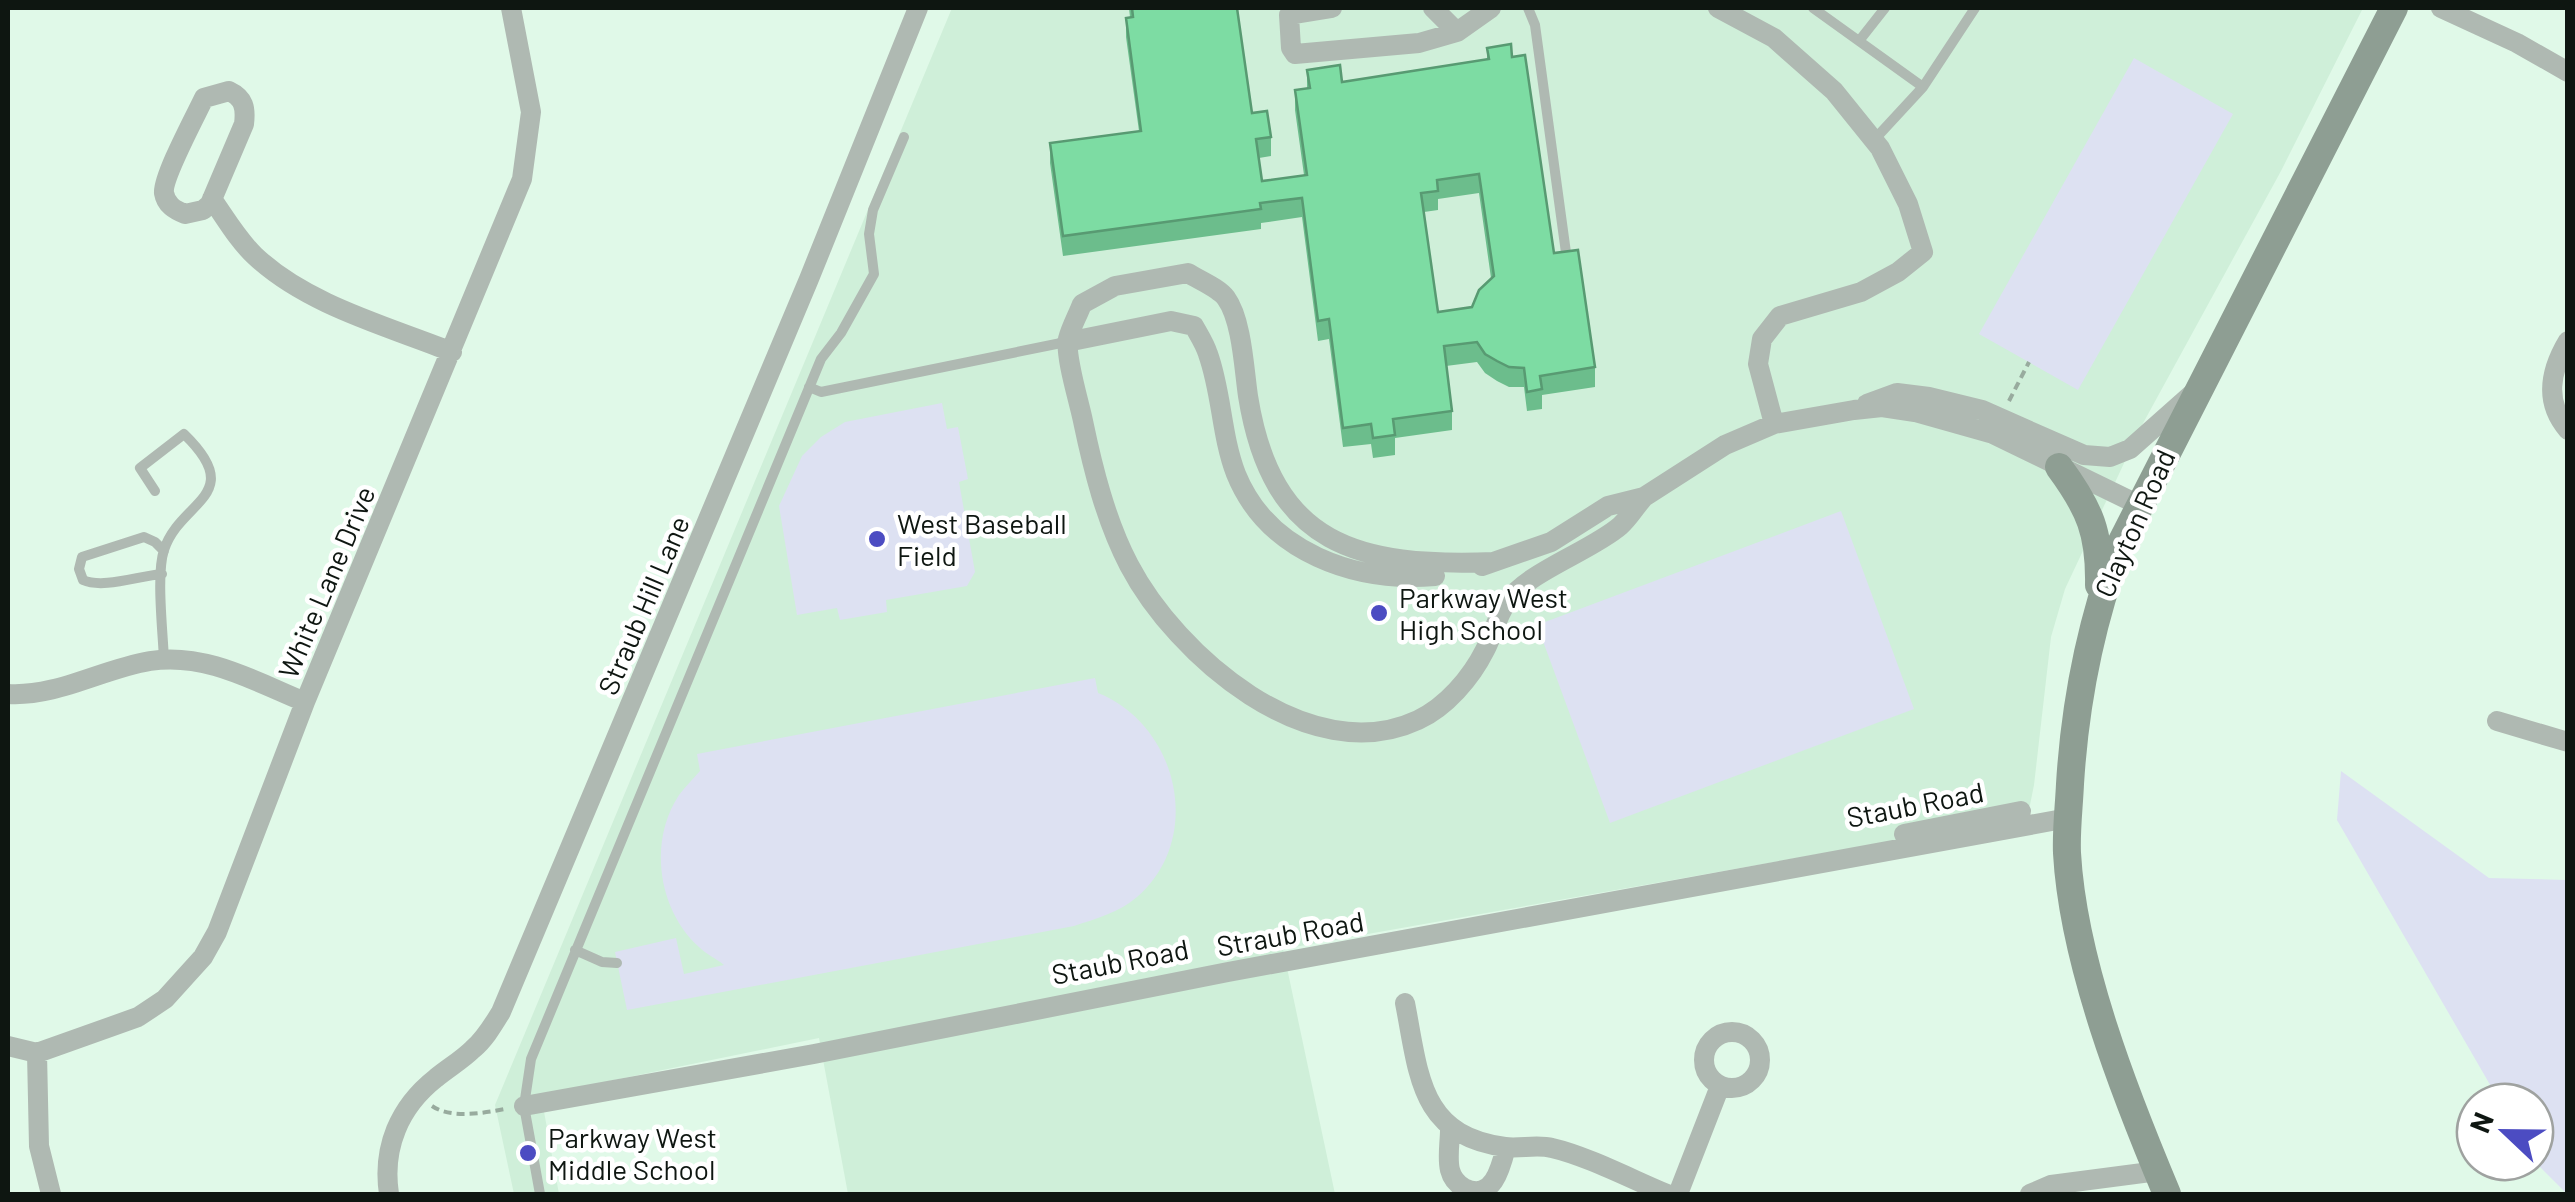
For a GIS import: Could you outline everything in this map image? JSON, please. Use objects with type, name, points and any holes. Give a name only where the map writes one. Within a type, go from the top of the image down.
[{"type":"main road","name":"Clayton Road","points":[[2162,1183],[2110,1046],[2082,948],[2067,854],[2082,672],[2099,602],[2118,547],[2394,8]]},
{"type":"main road","points":[[2060,468],[2093,519],[2100,558],[2099,602]]},
{"type":"street","name":"White Lane Drive","points":[[38,1054],[138,1017],[164,998],[203,957],[217,932],[305,702],[522,179],[531,112],[512,8]]},
{"type":"street","name":"Straub Hill Lane","points":[[389,1194],[386,1160],[391,1139],[416,1097],[472,1051],[501,1012],[810,280],[918,8]]},
{"type":"street","points":[[1332,8],[1290,15],[1291,48],[1296,54],[1418,43],[1458,32],[1491,8]]},
{"type":"street","points":[[1432,8],[1458,32]]},
{"type":"street","points":[[1718,8],[1774,38],[1834,91],[1874,140],[1908,204],[1923,252],[1898,272],[1861,292],[1780,316],[1762,339],[1758,364],[1774,424]]},
{"type":"street","points":[[2441,8],[2517,42],[2568,72]]},
{"type":"street","points":[[229,91],[242,100],[246,113],[212,200],[203,210],[186,214],[170,205],[163,188],[204,98],[229,91]]},
{"type":"street","points":[[212,200],[254,254],[279,276],[312,295],[452,352]]},
{"type":"street","points":[[1494,562],[1422,564],[1376,557],[1348,547],[1294,508],[1273,480],[1258,450],[1237,327],[1226,297],[1188,272],[1116,286],[1082,304],[1067,342],[1093,468],[1128,564],[1154,604],[1208,664],[1242,690],[1295,720],[1325,729],[1371,732],[1418,720],[1458,691],[1484,653],[1507,600],[1544,572],[1621,526],[1644,497]]},
{"type":"street","points":[[1067,342],[1171,320],[1194,326],[1208,354],[1223,431],[1237,476],[1263,517],[1282,535],[1319,559],[1349,571],[1421,577],[1458,574],[1552,542],[1608,506],[1644,497],[1725,445],[1774,424],[1882,407],[1977,429],[2139,504]]},
{"type":"street","points":[[2568,341],[2554,368],[2551,387],[2554,408],[2568,430]]},
{"type":"street","points":[[1854,410],[1897,393],[1929,397],[1982,410],[2084,455],[2110,457],[2130,450],[2198,389]]},
{"type":"street","points":[[8,694],[38,693],[150,661],[192,660],[214,664],[305,702]]},
{"type":"street","points":[[2498,721],[2568,742]]},
{"type":"street","name":"Staub Road","points":[[524,1106],[2022,811]]},
{"type":"street","name":"Straub Road","points":[[524,1106],[2068,818]]},
{"type":"street","points":[[1405,1003],[1420,1078],[1450,1130],[1450,1172],[1455,1182],[1482,1193],[1492,1186],[1506,1147]]},
{"type":"street","points":[[8,1046],[38,1054],[39,1146],[51,1194]]},
{"type":"street","points":[[1678,1194],[1720,1086]]},
{"type":"street","points":[[1450,1130],[1506,1147],[1550,1147],[1668,1194]]},
{"type":"street","points":[[2030,1194],[2051,1185],[2162,1183]]},
{"type":"lane","points":[[1528,8],[1534,25],[1567,260]]},
{"type":"lane","points":[[1813,8],[1924,86]]},
{"type":"lane","points":[[1859,41],[1885,8]]},
{"type":"lane","points":[[1874,140],[1924,86],[1976,8]]},
{"type":"lane","points":[[540,1194],[524,1106],[531,1059],[821,359],[842,333],[874,274],[869,234],[873,210],[904,136]]},
{"type":"lane","points":[[809,387],[821,392],[1067,342]]},
{"type":"lane","points":[[155,491],[140,468],[184,434],[201,450],[210,469],[210,487],[164,551],[164,660]]},
{"type":"lane","points":[[162,574],[96,586],[82,580],[79,569],[82,556],[144,537],[164,551]]},
{"type":"lane","points":[[575,950],[602,962],[617,962]]},
{"type":"path","points":[[2005,410],[2029,362]]},
{"type":"path","points":[[431,1082],[432,1108],[442,1112],[474,1114],[524,1106]]},
{"type":"shaded area","name":"Parkway West High School","points":[[952,8],[2363,8],[2281,171],[2141,427],[2065,589],[2051,637],[2034,785],[2030,805],[2022,818],[1283,949],[1335,1194],[848,1194],[819,1038],[541,1095],[559,1194],[514,1194],[495,1105]]},
{"type":"shaded area","points":[[2134,58],[2233,114],[2078,390],[1979,334]]},
{"type":"shaded area","name":"West Baseball Field","points":[[942,403],[947,429],[958,427],[968,479],[959,482],[975,572],[967,586],[886,600],[887,612],[840,620],[837,608],[797,615],[779,506],[802,456],[821,437],[845,422]]},
{"type":"shaded area","points":[[1841,511],[1914,709],[1610,823],[1537,625]]},
{"type":"shaded area","points":[[1095,678],[1098,693],[1125,709],[1147,730],[1163,756],[1173,785],[1176,815],[1171,845],[1158,873],[1130,902],[1074,926],[627,1010],[615,952],[676,938],[684,974],[724,965],[685,932],[666,895],[662,875],[663,833],[679,795],[700,771],[697,754]]},
{"type":"shaded area","points":[[2341,771],[2489,878],[2567,880],[2567,1194],[2555,1182],[2555,1082],[2488,1082],[2337,820]]},
{"type":"building","points":[[1132,8],[1237,8],[1252,113],[1267,111],[1271,137],[1256,139],[1262,181],[1307,175],[1295,90],[1310,88],[1307,70],[1340,65],[1342,82],[1489,59],[1487,48],[1511,44],[1512,57],[1525,55],[1554,253],[1578,250],[1595,367],[1540,376],[1542,389],[1527,392],[1524,368],[1497,361],[1485,354],[1477,342],[1444,346],[1452,411],[1393,419],[1395,435],[1373,438],[1371,424],[1343,428],[1329,319],[1318,321],[1302,198],[1260,203],[1261,209],[1063,236],[1050,143],[1141,131],[1126,18],[1133,17]],"holes":[[[1479,174],[1494,276],[1479,290],[1472,307],[1438,312],[1421,193],[1438,191],[1437,180]]]},
{"type":"place","name":"West Baseball Field","points":[[877,539]]},
{"type":"place","name":"Parkway West High School","points":[[1379,613]]},
{"type":"place","name":"Parkway West Middle School","points":[[528,1153]]}]
